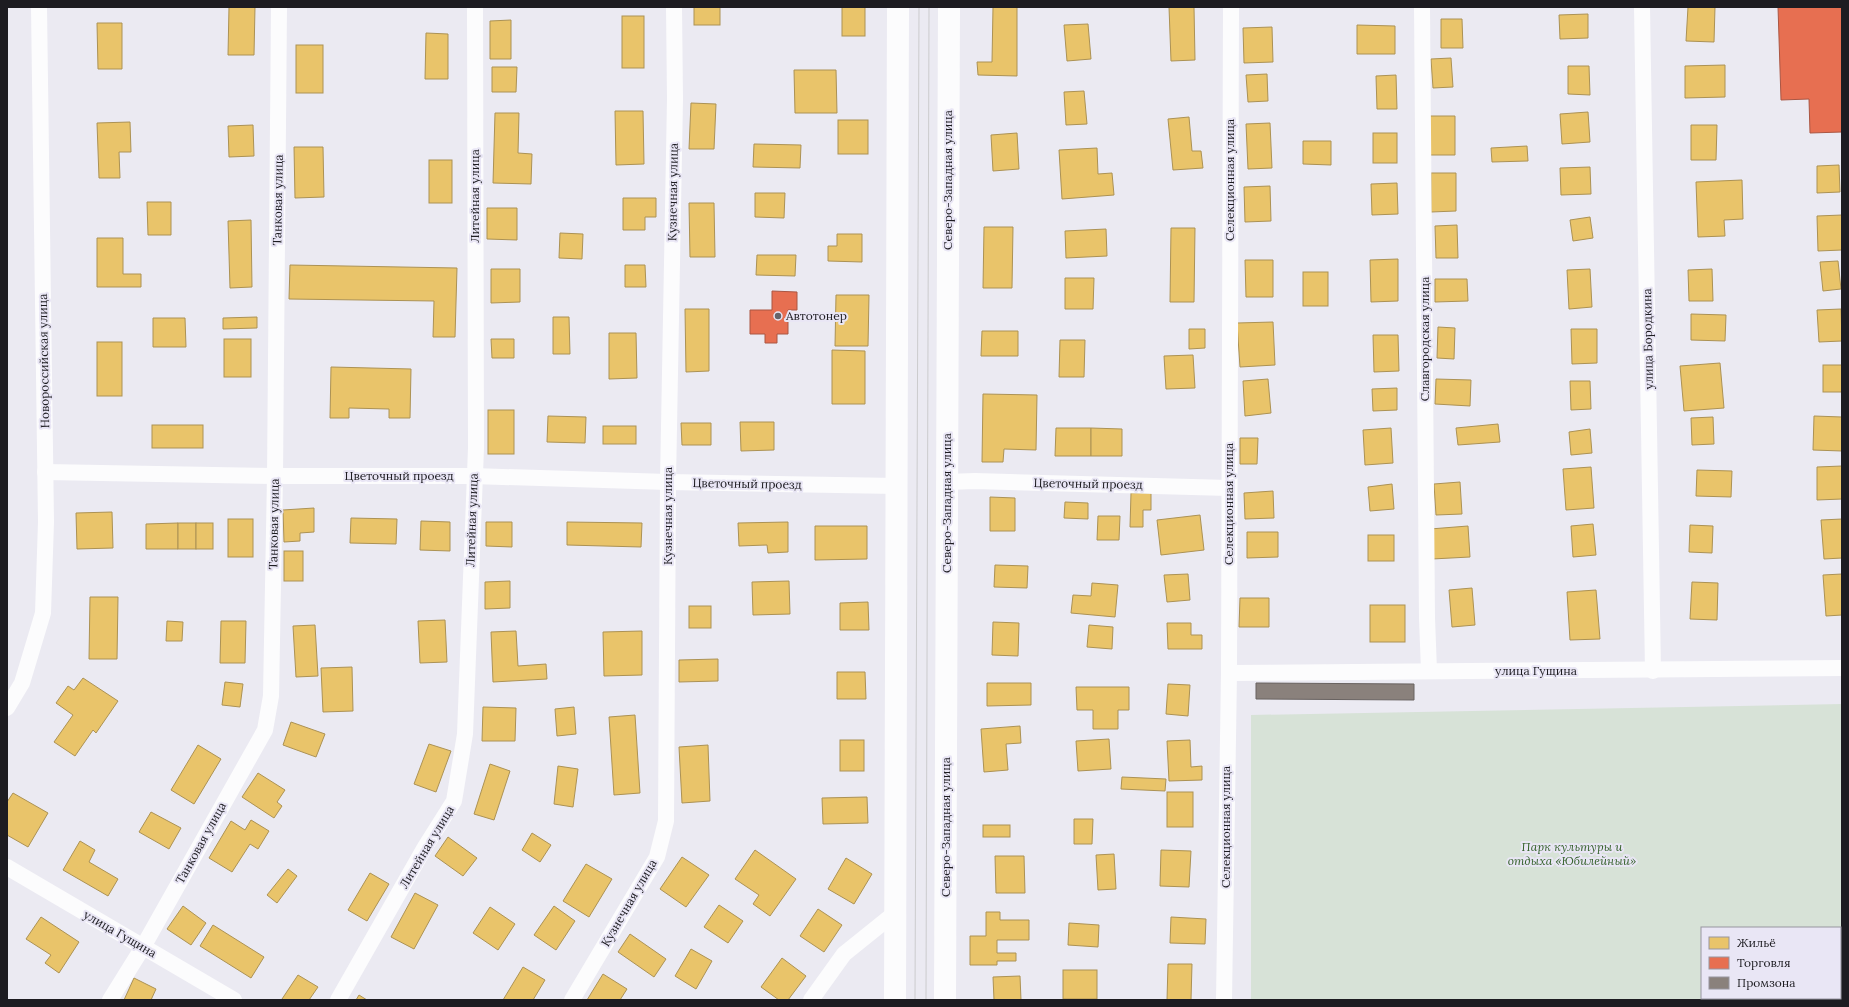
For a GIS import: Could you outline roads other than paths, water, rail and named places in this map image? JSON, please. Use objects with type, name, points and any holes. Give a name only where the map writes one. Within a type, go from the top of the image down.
[{"type":"main road","points":[[895,1000],[898,7]]},
{"type":"main road","name":"Северо-Западная улица","points":[[946,1000],[949,7]]},
{"type":"street","name":"Новороссийская улица","points":[[7,708],[22,683],[43,612],[46,472],[39,7]]},
{"type":"street","name":"Танковая улица","points":[[110,1000],[142,947],[265,730],[271,696],[275,476],[279,7]]},
{"type":"street","name":"Литейная улица","points":[[338,1000],[425,847],[454,801],[465,734],[476,448],[475,7]]},
{"type":"street","name":"Кузнечная улица","points":[[572,1000],[656,858],[666,821],[668,482],[675,99],[674,7]]},
{"type":"street","name":"Селекционная улица","points":[[1224,1000],[1229,673],[1231,7]]},
{"type":"street","name":"Славгородская улица","points":[[1422,7],[1427,618],[1429,671]]},
{"type":"street","name":"улица Бородкина","points":[[1642,7],[1653,670]]},
{"type":"street","name":"Цветочный проезд","points":[[46,472],[275,476],[474,476],[668,482],[897,486]]},
{"type":"street","name":"Цветочный проезд","points":[[947,482],[975,481],[1229,488]]},
{"type":"street","name":"улица Гущина","points":[[1229,673],[1842,668]]},
{"type":"street","name":"улица Гущина","points":[[7,867],[234,1000]]},
{"type":"street","points":[[811,1000],[844,954],[895,913]]},
{"type":"tram line","points":[[915,1000],[919,7]]},
{"type":"tram line","points":[[926,1000],[929,7]]},
{"type":"place","name":"Автотонер","points":[[778,316]]},
{"type":"park label","name":"Парк культуры и отдыха «Юбилейный»","points":[[1572,854]]}]
